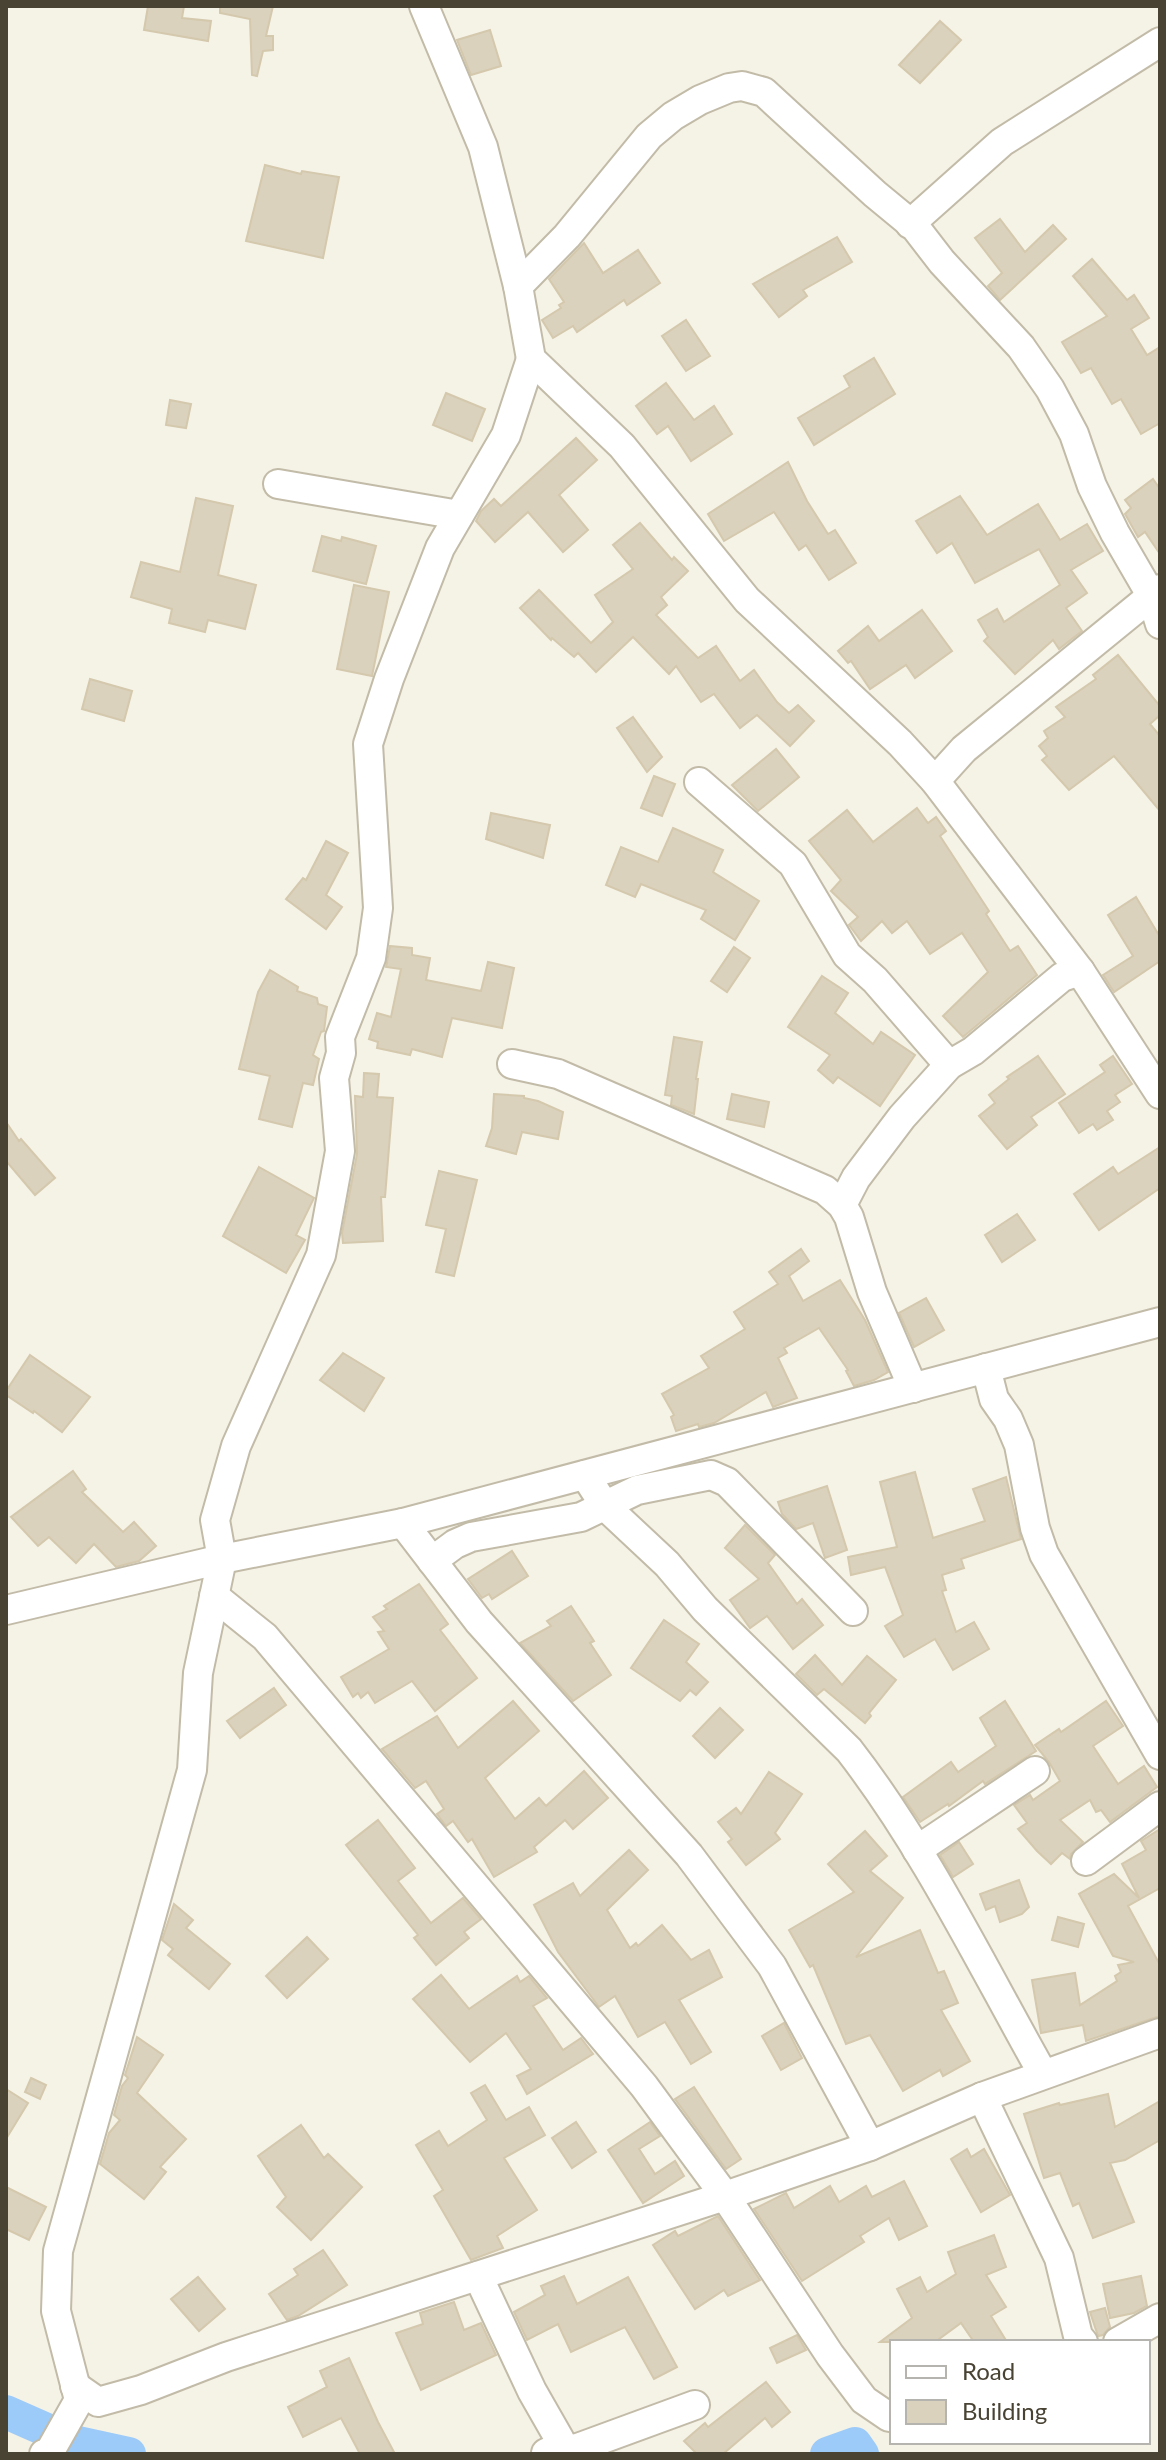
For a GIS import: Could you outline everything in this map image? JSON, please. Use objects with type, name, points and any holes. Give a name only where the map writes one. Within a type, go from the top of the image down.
[{"type":"street","points":[[46,2454],[77,2393],[56,2311],[58,2251],[192,1770],[198,1673],[222,1559],[215,1520],[236,1446],[321,1255],[340,1151],[334,1078],[341,1053],[340,1037],[371,958],[378,908],[368,744],[389,679],[440,548],[506,435],[531,359],[518,286],[483,147],[424,6]]},
{"type":"street","points":[[910,224],[1002,142],[1160,42]]},
{"type":"street","points":[[518,286],[576,226],[649,136],[700,100],[729,88],[742,86],[764,92],[910,224],[1014,338],[1050,389],[1074,434],[1092,486],[1115,533],[1156,592],[1160,624]]},
{"type":"street","points":[[531,359],[622,446],[747,600],[900,743],[935,781],[1080,971],[1160,1094]]},
{"type":"street","points":[[278,484],[459,515]]},
{"type":"street","points":[[935,781],[964,749],[1156,592]]},
{"type":"street","points":[[699,782],[793,864],[847,955],[875,980],[949,1065]]},
{"type":"street","points":[[842,1205],[856,1178],[902,1117],[949,1065],[973,1051],[1062,977],[1080,971]]},
{"type":"street","points":[[512,1064],[558,1074],[825,1190],[842,1205],[849,1217],[872,1292],[913,1388]]},
{"type":"street","points":[[6,1610],[222,1559],[403,1523],[1160,1322]]},
{"type":"street","points":[[986,1368],[994,1399],[1008,1419],[1019,1445],[1035,1528],[1044,1554],[1160,1755]]},
{"type":"street","points":[[585,1475],[605,1506],[667,1564],[705,1609],[849,1750],[917,1850],[1043,2074]]},
{"type":"street","points":[[432,1561],[455,1544],[471,1537],[581,1517],[637,1490],[711,1475],[727,1482],[853,1611]]},
{"type":"street","points":[[403,1523],[479,1622],[689,1855],[772,1966],[870,2146]]},
{"type":"street","points":[[214,1596],[276,1649],[644,2086],[725,2196],[830,2355],[864,2400],[889,2417]]},
{"type":"street","points":[[917,1850],[1035,1771]]},
{"type":"street","points":[[1086,1861],[1160,1806]]},
{"type":"street","points":[[77,2393],[98,2402],[126,2394],[226,2357],[725,2196],[870,2146],[982,2097],[1160,2033]]},
{"type":"street","points":[[982,2097],[1059,2258],[1081,2340]]},
{"type":"street","points":[[478,2276],[532,2391],[560,2440],[552,2451]]},
{"type":"street","points":[[1122,2340],[1160,2318]]},
{"type":"street","points":[[552,2451],[575,2449],[695,2405]]},
{"type":"building","points":[[148,6],[184,6],[182,18],[211,21],[208,41],[144,30]]},
{"type":"building","points":[[220,6],[273,6],[266,36],[273,36],[273,50],[263,51],[257,76],[252,75],[250,19],[220,13]]},
{"type":"building","points":[[940,21],[961,40],[920,83],[899,65]]},
{"type":"building","points":[[490,30],[501,66],[471,75],[457,40]]},
{"type":"building","points":[[265,165],[301,174],[302,171],[339,177],[323,258],[246,241]]},
{"type":"building","points":[[1000,219],[1025,252],[1053,225],[1066,239],[1000,300],[988,286],[1002,273],[975,238]]},
{"type":"building","points":[[837,237],[852,262],[803,290],[807,296],[779,317],[753,284]]},
{"type":"building","points":[[584,243],[603,273],[638,250],[660,283],[627,305],[624,300],[577,332],[573,326],[553,338],[542,320],[561,308],[559,305],[564,302],[549,279]]},
{"type":"building","points":[[1092,259],[1127,300],[1134,295],[1149,318],[1131,329],[1147,355],[1160,347],[1160,423],[1141,434],[1121,399],[1112,404],[1091,368],[1081,373],[1062,342],[1107,316],[1073,276]]},
{"type":"building","points":[[686,320],[710,356],[686,371],[662,336]]},
{"type":"building","points":[[874,358],[895,394],[814,445],[798,418],[850,387],[844,376]]},
{"type":"building","points":[[666,383],[694,420],[714,406],[732,434],[691,461],[668,426],[657,434],[636,406]]},
{"type":"building","points":[[446,393],[485,409],[472,441],[433,425]]},
{"type":"building","points":[[170,400],[191,404],[186,428],[166,425]]},
{"type":"building","points":[[576,438],[597,460],[559,495],[588,530],[563,552],[528,512],[495,542],[476,521],[481,511],[494,499],[501,506]]},
{"type":"building","points":[[788,462],[828,534],[835,530],[856,563],[829,580],[806,545],[799,550],[774,512],[724,541],[708,514]]},
{"type":"building","points":[[1153,479],[1160,489],[1160,554],[1145,532],[1138,537],[1125,514],[1131,508],[1125,500]]},
{"type":"building","points":[[960,496],[987,535],[1038,504],[1060,540],[1087,524],[1103,551],[1071,570],[1087,593],[1066,608],[1082,631],[1059,649],[1053,640],[1015,674],[984,641],[988,637],[978,620],[997,609],[1004,622],[1060,585],[1039,549],[975,583],[952,543],[937,553],[916,521]]},
{"type":"building","points":[[196,498],[233,506],[218,575],[256,585],[245,629],[208,620],[205,632],[169,623],[172,609],[131,597],[141,562],[180,572]]},
{"type":"building","points":[[640,523],[672,560],[674,557],[688,571],[661,597],[667,605],[656,615],[698,658],[716,646],[740,681],[754,670],[789,713],[798,705],[814,721],[790,746],[757,715],[740,728],[714,694],[701,702],[676,666],[669,674],[633,637],[596,672],[578,653],[574,657],[551,640],[520,608],[539,590],[591,643],[613,622],[595,595],[633,569],[613,545]]},
{"type":"building","points":[[322,536],[341,541],[342,537],[376,546],[366,584],[313,571]]},
{"type":"building","points":[[354,585],[389,592],[372,676],[337,669]]},
{"type":"building","points":[[922,610],[952,651],[915,678],[906,665],[870,689],[851,661],[848,663],[838,651],[868,626],[879,641]]},
{"type":"building","points":[[1118,655],[1160,706],[1160,715],[1150,724],[1160,736],[1160,811],[1114,756],[1069,790],[1042,760],[1047,756],[1039,746],[1048,738],[1044,731],[1065,717],[1056,707],[1096,679],[1093,675]]},
{"type":"building","points":[[90,679],[132,691],[124,721],[82,709]]},
{"type":"building","points":[[633,717],[662,757],[647,772],[617,728]]},
{"type":"building","points":[[776,749],[799,777],[758,811],[732,785]]},
{"type":"building","points":[[654,776],[675,784],[662,816],[641,808]]},
{"type":"building","points":[[917,808],[928,823],[936,817],[946,831],[940,836],[989,911],[986,914],[1010,951],[1018,946],[1037,975],[963,1037],[943,1016],[988,972],[962,933],[930,954],[907,921],[892,933],[882,921],[861,941],[849,925],[858,917],[831,891],[841,880],[809,841],[847,810],[873,842]]},
{"type":"building","points":[[491,813],[550,825],[543,858],[486,839]]},
{"type":"building","points":[[673,828],[723,850],[713,872],[759,901],[735,940],[701,919],[706,910],[641,884],[635,897],[606,885],[621,847],[658,862]]},
{"type":"building","points":[[326,841],[348,853],[326,895],[342,907],[326,929],[286,899],[303,878],[306,880]]},
{"type":"building","points":[[1136,897],[1160,937],[1160,961],[1114,992],[1103,975],[1133,956],[1108,915]]},
{"type":"building","points":[[390,946],[412,948],[412,955],[430,958],[426,980],[481,991],[488,962],[514,968],[502,1028],[452,1018],[442,1057],[412,1049],[410,1055],[377,1048],[378,1042],[369,1039],[377,1013],[391,1017],[401,969],[386,967]]},
{"type":"building","points":[[734,947],[750,958],[727,992],[711,981]]},
{"type":"building","points":[[270,970],[298,987],[297,991],[317,998],[318,1004],[327,1007],[324,1031],[313,1055],[319,1059],[313,1085],[303,1083],[292,1127],[259,1119],[270,1076],[239,1069],[258,992]]},
{"type":"building","points":[[822,976],[848,993],[835,1013],[873,1044],[881,1032],[915,1055],[880,1106],[838,1077],[833,1083],[818,1070],[830,1055],[788,1027]]},
{"type":"building","points":[[674,1037],[702,1042],[694,1114],[671,1105],[672,1096],[665,1095]]},
{"type":"building","points":[[1038,1056],[1065,1094],[1031,1117],[1037,1125],[1007,1149],[979,1116],[995,1103],[989,1095],[1009,1079],[1007,1077]]},
{"type":"building","points":[[1113,1056],[1132,1084],[1115,1095],[1120,1102],[1107,1111],[1113,1120],[1097,1130],[1093,1124],[1079,1133],[1059,1103],[1105,1072],[1100,1065]]},
{"type":"building","points":[[364,1073],[379,1074],[377,1097],[393,1098],[385,1197],[381,1197],[383,1241],[343,1243],[342,1233],[357,1154],[355,1096],[363,1097]]},
{"type":"building","points":[[494,1094],[524,1096],[563,1112],[558,1139],[522,1132],[516,1154],[486,1146],[492,1128]]},
{"type":"building","points":[[732,1094],[769,1102],[764,1127],[727,1119]]},
{"type":"building","points":[[6,1122],[19,1141],[21,1139],[55,1178],[35,1195],[6,1161]]},
{"type":"building","points":[[1160,1147],[1160,1188],[1099,1230],[1074,1194],[1113,1167],[1118,1174]]},
{"type":"building","points":[[259,1167],[314,1198],[296,1235],[305,1240],[286,1273],[223,1236]]},
{"type":"building","points":[[439,1171],[477,1180],[454,1276],[436,1272],[446,1229],[426,1225]]},
{"type":"building","points":[[1017,1214],[1035,1240],[1002,1262],[985,1235]]},
{"type":"building","points":[[801,1249],[809,1261],[789,1276],[803,1301],[840,1280],[865,1320],[888,1372],[854,1386],[848,1370],[819,1328],[784,1348],[787,1353],[778,1358],[797,1398],[773,1407],[766,1392],[714,1423],[676,1431],[671,1417],[674,1415],[662,1394],[709,1368],[701,1356],[745,1329],[734,1312],[778,1284],[769,1272]]},
{"type":"building","points":[[926,1298],[944,1330],[914,1347],[899,1313]]},
{"type":"building","points":[[343,1353],[384,1378],[364,1411],[320,1380]]},
{"type":"building","points":[[30,1355],[90,1397],[62,1432],[6,1395]]},
{"type":"building","points":[[73,1471],[86,1489],[82,1492],[123,1532],[134,1522],[156,1546],[139,1561],[116,1567],[94,1544],[76,1563],[49,1537],[38,1546],[11,1517]]},
{"type":"building","points":[[915,1472],[933,1538],[985,1521],[973,1489],[1006,1477],[1021,1539],[961,1559],[964,1568],[942,1575],[946,1590],[942,1591],[956,1632],[974,1622],[989,1649],[953,1670],[935,1639],[904,1657],[885,1626],[903,1615],[885,1567],[851,1575],[848,1557],[897,1547],[880,1482]]},
{"type":"building","points":[[827,1486],[847,1550],[825,1558],[813,1523],[796,1529],[782,1514],[778,1502]]},
{"type":"building","points":[[745,1525],[775,1555],[768,1563],[797,1604],[802,1599],[823,1625],[793,1649],[767,1616],[750,1628],[730,1600],[759,1579],[725,1548]]},
{"type":"building","points":[[512,1551],[528,1576],[492,1599],[489,1594],[482,1598],[468,1579]]},
{"type":"building","points":[[419,1584],[448,1624],[440,1630],[477,1678],[435,1711],[412,1681],[375,1703],[368,1692],[361,1698],[358,1693],[353,1697],[341,1677],[389,1649],[378,1632],[384,1631],[373,1617],[387,1609],[384,1606]]},
{"type":"building","points":[[571,1606],[611,1675],[573,1701],[520,1643],[551,1626],[547,1621]]},
{"type":"building","points":[[664,1620],[699,1644],[686,1662],[708,1682],[696,1695],[690,1690],[680,1701],[631,1668]]},
{"type":"building","points":[[815,1655],[842,1685],[867,1656],[896,1680],[869,1713],[871,1716],[865,1723],[824,1689],[817,1695],[796,1674]]},
{"type":"building","points":[[274,1688],[286,1705],[240,1738],[227,1721]]},
{"type":"building","points":[[513,1701],[539,1731],[485,1778],[515,1819],[539,1798],[546,1806],[584,1771],[608,1798],[573,1829],[565,1820],[534,1847],[537,1852],[494,1877],[472,1839],[468,1842],[453,1821],[446,1826],[437,1814],[444,1809],[426,1781],[415,1788],[382,1749],[437,1716],[458,1748]]},
{"type":"building","points":[[1005,1701],[1036,1751],[920,1822],[903,1797],[951,1762],[958,1772],[996,1746],[980,1718]]},
{"type":"building","points":[[1106,1701],[1123,1726],[1093,1746],[1118,1784],[1144,1766],[1157,1787],[1110,1822],[1101,1810],[1096,1812],[1090,1800],[1060,1820],[1083,1842],[1070,1859],[1062,1853],[1051,1864],[1018,1829],[1027,1823],[1014,1805],[1030,1795],[1033,1800],[1060,1781],[1035,1745],[1059,1729],[1061,1732]]},
{"type":"building","points":[[720,1708],[743,1730],[715,1758],[693,1736]]},
{"type":"building","points":[[769,1772],[802,1794],[775,1833],[780,1839],[746,1865],[728,1842],[732,1839],[718,1822],[736,1808],[741,1814]]},
{"type":"building","points":[[378,1820],[415,1868],[398,1881],[431,1923],[463,1898],[481,1919],[464,1932],[469,1938],[436,1965],[414,1938],[418,1935],[346,1845]]},
{"type":"building","points":[[1160,1829],[1160,1888],[1128,1906],[1160,1965],[1160,2016],[1086,2041],[1083,2025],[1041,2033],[1032,1980],[1075,1973],[1080,2005],[1117,1981],[1115,1976],[1121,1972],[1118,1965],[1134,1962],[1113,1956],[1079,1894],[1114,1874],[1139,1898],[1122,1864],[1146,1850],[1141,1841]]},
{"type":"building","points":[[865,1831],[887,1856],[870,1871],[903,1898],[856,1957],[920,1930],[938,1973],[944,1971],[958,2003],[941,2010],[970,2061],[943,2076],[940,2070],[903,2091],[870,2035],[846,2044],[813,1965],[810,1967],[789,1930],[854,1892],[828,1864]]},
{"type":"building","points":[[959,1842],[973,1864],[953,1877],[940,1855]]},
{"type":"building","points":[[629,1850],[648,1870],[607,1910],[630,1948],[636,1943],[638,1946],[662,1925],[691,1960],[709,1950],[722,1977],[679,2000],[711,2052],[691,2064],[665,2022],[638,2037],[615,1996],[599,2007],[558,1952],[534,1905],[573,1883],[580,1896]]},
{"type":"building","points":[[1019,1880],[1029,1907],[1022,1914],[1000,1922],[995,1906],[986,1910],[980,1894]]},
{"type":"building","points":[[174,1904],[193,1920],[186,1928],[230,1964],[209,1989],[168,1955],[173,1949],[162,1940]]},
{"type":"building","points":[[1058,1917],[1084,1924],[1078,1947],[1052,1940]]},
{"type":"building","points":[[307,1937],[328,1959],[287,1998],[266,1976]]},
{"type":"building","points":[[441,1975],[469,2009],[517,1976],[520,1982],[529,1976],[547,1998],[533,2006],[563,2050],[581,2038],[593,2054],[527,2094],[517,2076],[531,2069],[506,2033],[470,2062],[413,1999]]},
{"type":"building","points":[[784,2023],[802,2058],[781,2070],[762,2036]]},
{"type":"building","points":[[137,2037],[163,2055],[137,2093],[186,2139],[160,2167],[166,2172],[144,2199],[100,2164],[109,2133],[120,2120],[114,2115],[122,2086],[128,2078],[125,2075]]},
{"type":"building","points":[[31,2078],[46,2085],[40,2099],[25,2092]]},
{"type":"building","points":[[485,2085],[506,2120],[529,2107],[545,2135],[504,2158],[537,2210],[497,2236],[503,2248],[471,2260],[434,2196],[443,2190],[416,2145],[439,2131],[448,2146],[487,2120],[471,2093]]},
{"type":"building","points":[[694,2087],[741,2159],[726,2169],[675,2099]]},
{"type":"building","points":[[6,2089],[28,2103],[6,2139]]},
{"type":"building","points":[[1108,2094],[1115,2127],[1160,2101],[1160,2140],[1125,2160],[1110,2163],[1134,2222],[1093,2238],[1079,2203],[1073,2206],[1060,2173],[1044,2178],[1024,2114],[1059,2103]]},
{"type":"building","points":[[576,2122],[596,2152],[572,2168],[552,2138]]},
{"type":"building","points":[[650,2122],[660,2136],[639,2149],[655,2174],[675,2161],[684,2176],[643,2203],[608,2150]]},
{"type":"building","points":[[301,2125],[324,2158],[328,2154],[362,2187],[311,2240],[277,2207],[286,2197],[258,2156]]},
{"type":"building","points":[[967,2149],[971,2157],[984,2149],[1010,2195],[981,2212],[951,2159]]},
{"type":"building","points":[[904,2181],[927,2226],[899,2240],[889,2218],[860,2236],[864,2242],[802,2281],[754,2209],[786,2193],[794,2208],[830,2186],[839,2202],[866,2186],[872,2197]]},
{"type":"building","points":[[6,2187],[46,2207],[29,2240],[6,2229]]},
{"type":"building","points":[[718,2216],[760,2280],[728,2296],[724,2290],[695,2309],[653,2245],[675,2231],[678,2236]]},
{"type":"building","points":[[994,2235],[1006,2267],[986,2275],[1006,2307],[991,2316],[1006,2340],[973,2340],[961,2323],[938,2340],[880,2342],[912,2318],[897,2289],[920,2277],[927,2292],[956,2274],[948,2252]]},
{"type":"building","points":[[323,2250],[347,2285],[287,2320],[269,2294],[298,2275],[294,2269]]},
{"type":"building","points":[[564,2276],[577,2304],[628,2277],[677,2367],[654,2379],[625,2327],[571,2352],[558,2324],[527,2340],[514,2312],[545,2295],[541,2286]]},
{"type":"building","points":[[1141,2276],[1147,2306],[1134,2313],[1110,2318],[1103,2284]]},
{"type":"building","points":[[198,2277],[225,2309],[199,2331],[171,2299]]},
{"type":"building","points":[[454,2302],[464,2330],[481,2323],[496,2355],[421,2390],[396,2333],[423,2324],[420,2313]]},
{"type":"building","points":[[1105,2308],[1110,2327],[1098,2336],[1090,2312]]},
{"type":"building","points":[[797,2335],[806,2350],[777,2363],[770,2348]]},
{"type":"building","points":[[349,2358],[395,2454],[360,2454],[341,2418],[303,2437],[288,2407],[327,2387],[320,2371]]},
{"type":"building","points":[[766,2382],[790,2412],[772,2427],[765,2418],[723,2454],[697,2454],[684,2441],[705,2423],[708,2427]]},
{"type":"waterway","points":[[6,2412],[74,2442],[129,2454]]},
{"type":"waterway","points":[[827,2454],[855,2444],[862,2454]]}]
